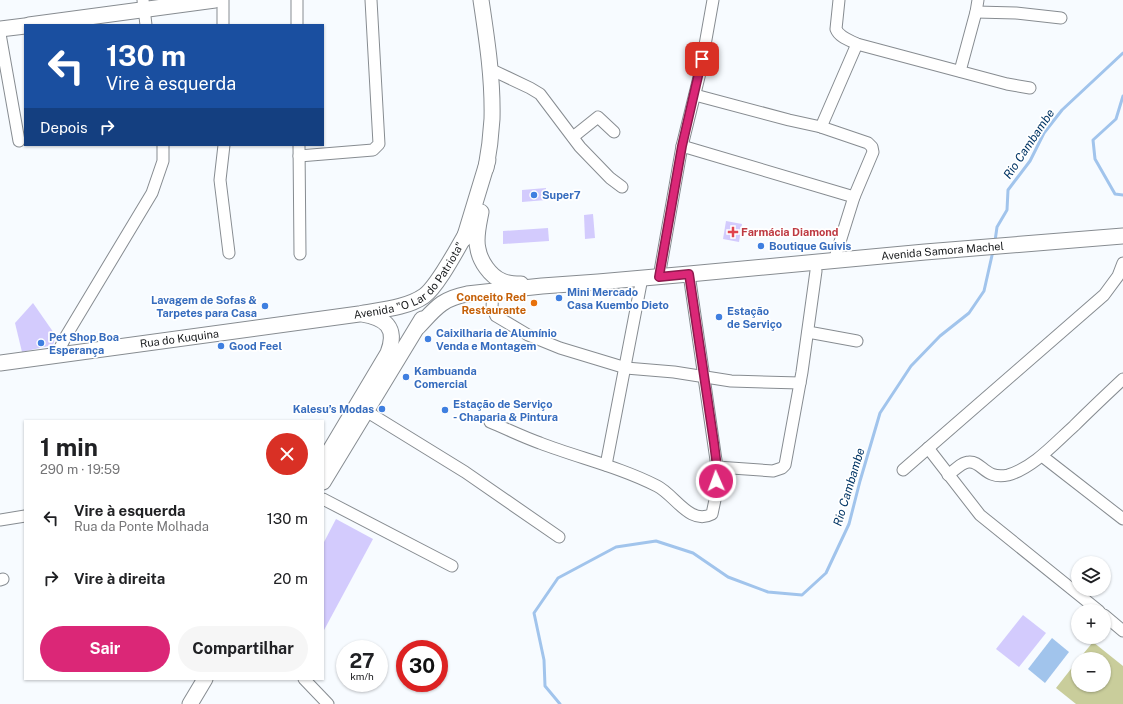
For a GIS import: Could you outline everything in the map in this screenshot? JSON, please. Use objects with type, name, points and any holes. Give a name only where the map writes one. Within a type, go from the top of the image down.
[{"type":"main road","points":[[35,24],[144,5],[215,0]]},
{"type":"main road","name":"Avenida \"O Lar do Patriota\"","points":[[481,0],[490,70],[492,118],[491,139],[477,239],[478,249],[480,256],[488,270],[502,281],[511,284],[542,286]]},
{"type":"main road","points":[[0,29],[24,26]]},
{"type":"main road","name":"Avenida \"O Lar do Patriota\"","points":[[324,480],[418,327],[457,257],[467,232],[488,160]]},
{"type":"main road","name":"Avenida \"O Lar do Patriota\"","points":[[359,314],[407,304],[425,296],[432,290],[467,232]]},
{"type":"main road","name":"Avenida Samora Machel","points":[[542,286],[1123,236]]},
{"type":"main road","points":[[418,327],[443,302],[457,296],[542,286]]},
{"type":"main road","name":"Avenida \"O Lar do Patriota\"","points":[[324,460],[390,347],[392,334],[387,324],[378,318],[359,314]]},
{"type":"main road","name":"Rua do Kuquina","points":[[0,363],[359,314]]},
{"type":"main road","points":[[180,704],[194,680]]},
{"type":"main road","points":[[190,704],[204,680]]},
{"type":"street","points":[[223,0],[223,24]]},
{"type":"street","points":[[297,0],[297,24]]},
{"type":"street","points":[[299,156],[373,150],[379,144],[370,0]]},
{"type":"street","points":[[659,277],[682,146],[695,95],[713,0]]},
{"type":"street","points":[[838,0],[837,32],[857,44],[1007,84],[1030,88]]},
{"type":"street","points":[[960,71],[978,0]]},
{"type":"street","points":[[144,5],[146,24]]},
{"type":"street","points":[[976,12],[1016,13],[1061,18]]},
{"type":"street","points":[[0,34],[19,141]]},
{"type":"street","points":[[822,127],[857,44]]},
{"type":"street","points":[[490,70],[540,94],[597,165],[622,187]]},
{"type":"street","points":[[695,95],[789,120],[822,127],[868,143],[872,147],[873,152],[854,197],[834,261]]},
{"type":"street","points":[[573,137],[598,116],[614,132]]},
{"type":"street","points":[[56,356],[66,336],[152,193],[163,161],[163,146]]},
{"type":"street","points":[[224,146],[220,180],[229,253]]},
{"type":"street","points":[[299,146],[300,254]]},
{"type":"street","points":[[682,146],[854,197]]},
{"type":"street","points":[[903,470],[1104,295],[1111,288],[1123,263]]},
{"type":"street","points":[[717,467],[773,471],[782,468],[785,465],[800,383],[816,271]]},
{"type":"street","points":[[490,422],[540,444],[606,465],[658,486],[696,517],[706,517],[712,514],[715,506],[717,467],[689,274]]},
{"type":"street","points":[[606,465],[626,368],[642,278]]},
{"type":"street","points":[[493,292],[492,307],[496,316],[528,335],[560,348],[626,368],[674,372],[731,381],[800,383]]},
{"type":"street","points":[[808,332],[857,340]]},
{"type":"street","points":[[948,475],[964,463],[970,462],[976,464],[991,475],[999,476],[1009,474],[1020,469],[1042,456],[1123,379]]},
{"type":"street","points":[[366,411],[465,472],[559,536]]},
{"type":"street","points":[[928,448],[980,515],[1090,604]]},
{"type":"street","points":[[1042,456],[1123,519]]},
{"type":"street","points":[[324,500],[452,566]]},
{"type":"street","points":[[0,520],[24,516]]},
{"type":"street","points":[[1111,621],[1123,631]]},
{"type":"street","points":[[305,680],[324,702]]},
{"type":"green space","points":[[1091,644],[1096,644],[1106,652],[1085,652]]},
{"type":"green space","points":[[1111,656],[1123,666],[1123,704],[1076,704],[1056,688],[1071,669],[1071,692],[1111,692]]},
{"type":"water","points":[[1052,638],[1069,652],[1045,683],[1028,669]]},
{"type":"building","name":"Super7","points":[[546,188],[546,200],[522,202],[522,190]]},
{"type":"building","points":[[593,214],[595,238],[585,239],[584,215]]},
{"type":"building","name":"Farmácia Diamond","points":[[726,221],[742,224],[739,242],[723,239]]},
{"type":"building","points":[[548,228],[549,241],[503,244],[503,231]]},
{"type":"building","points":[[33,303],[56,336],[53,345],[22,352],[15,323]]},
{"type":"building","points":[[336,519],[373,539],[324,630],[324,542]]},
{"type":"building","points":[[1023,615],[1046,633],[1019,667],[996,649]]},
{"type":"waterway","name":"Rio Cambambe","points":[[995,241],[997,227],[1007,210],[1008,190],[1030,161],[1044,133],[1062,110],[1123,53]]},
{"type":"waterway","points":[[1123,96],[1116,119],[1093,140],[1095,159],[1115,194],[1123,195]]},
{"type":"waterway","name":"Rio Cambambe","points":[[560,704],[545,686],[544,660],[534,613],[558,578],[616,547],[656,541],[693,553],[728,577],[768,592],[802,595],[826,573],[849,524],[880,413],[911,366],[940,336],[969,313],[984,291],[993,251]]},
{"type":"place","name":"Super7","points":[[534,195]]},
{"type":"place","name":"Farmácia Diamond","points":[[733,232]]},
{"type":"place","name":"Boutique Guivis","points":[[761,246]]},
{"type":"place","name":"Mini Mercado Casa Kuembo Dieto","points":[[559,298]]},
{"type":"place","name":"Conceito Red Restaurante","points":[[534,303]]},
{"type":"place","name":"Lavagem de Sofas & Tarpetes para Casa","points":[[265,306]]},
{"type":"place","name":"Estação de Serviço","points":[[719,317]]},
{"type":"place","name":"Caixilharia de Alumínio Venda e Montagem","points":[[428,339]]},
{"type":"place","name":"Pet Shop Boa Esperança","points":[[41,343]]},
{"type":"place","name":"Good Feel","points":[[221,346]]},
{"type":"place","name":"Kambuanda Comercial","points":[[406,377]]},
{"type":"place","name":"Kalesu’s Modas","points":[[382,409]]},
{"type":"place","name":"Estação de Serviço - Chaparia & Pintura","points":[[445,410]]},
{"type":"route","points":[[702,59],[695,95],[682,146],[659,277],[689,274],[714,443],[717,467],[716,481]]}]
